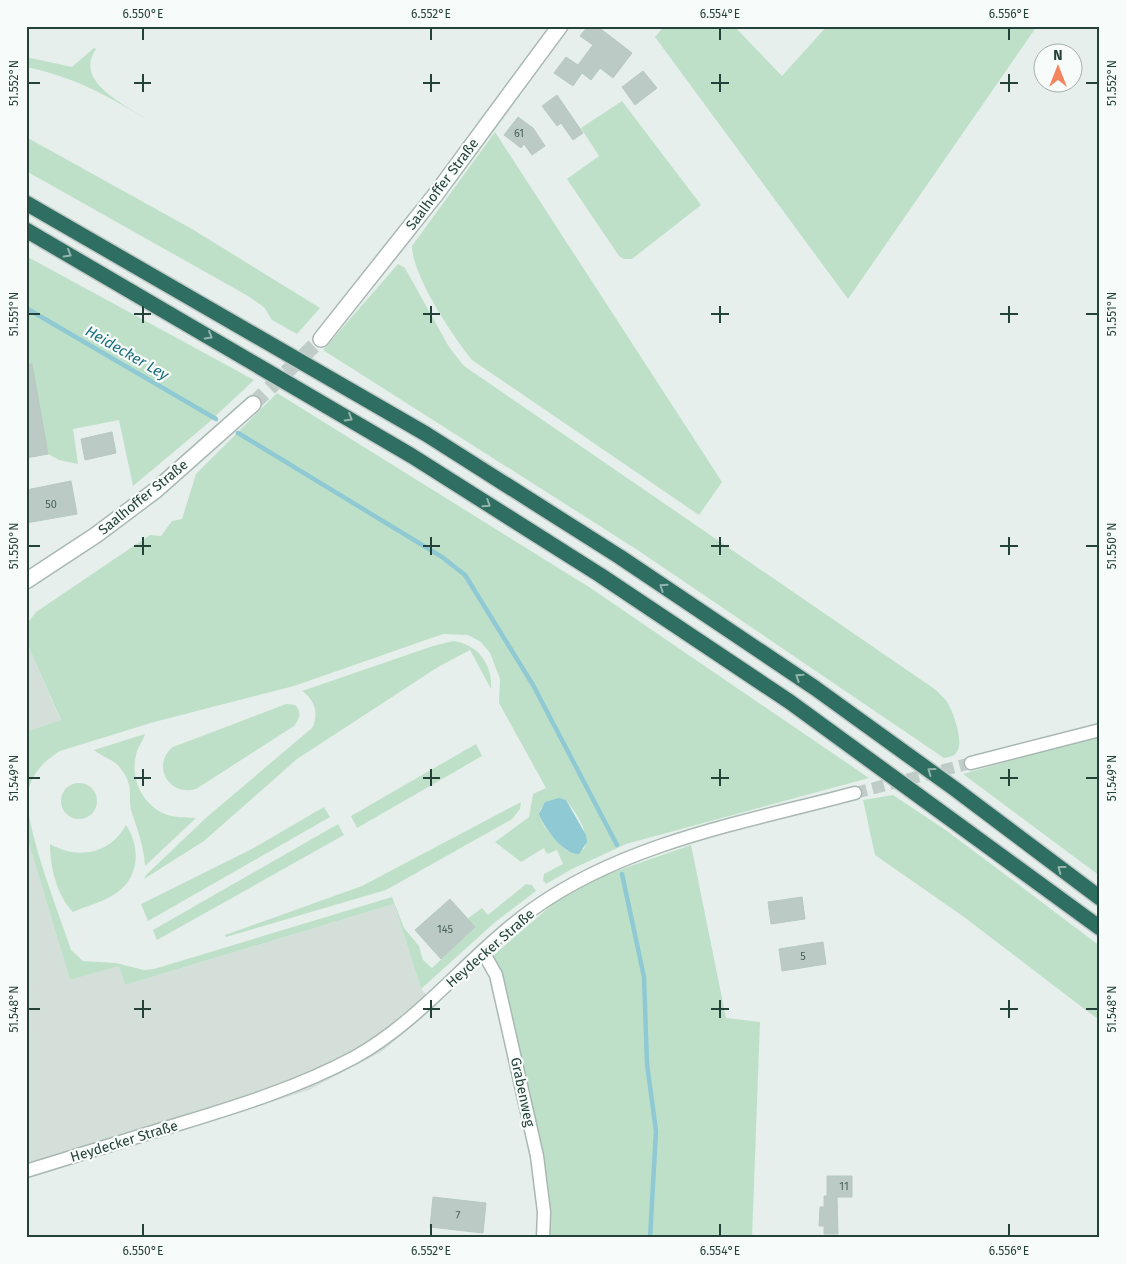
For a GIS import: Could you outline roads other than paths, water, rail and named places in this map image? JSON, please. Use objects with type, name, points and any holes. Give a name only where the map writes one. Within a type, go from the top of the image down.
[{"type":"highway","points":[[26,203],[426,434],[620,557],[815,688],[955,789],[1100,898]]},
{"type":"highway","points":[[26,230],[404,451],[600,576],[790,702],[1100,928]]},
{"type":"street","name":"Saalhoffer Straße","points":[[321,339],[436,194],[560,26]]},
{"type":"street","name":"Saalhoffer Straße","points":[[26,581],[96,535],[156,490],[253,404]]},
{"type":"street","points":[[971,763],[1100,730]]},
{"type":"street","name":"Heydecker Straße","points":[[26,1171],[263,1098],[319,1075],[385,1037],[419,1010],[535,908],[567,888],[611,865],[689,838],[855,793]]},
{"type":"street","name":"Grabenweg","points":[[483,952],[496,975],[537,1156],[544,1212],[543,1238]]},
{"type":"water","points":[[559,798],[566,800],[586,835],[587,842],[579,854],[567,850],[555,840],[539,814],[545,802]]},
{"type":"waterway","name":"Heidecker Ley","points":[[26,308],[216,419]]},
{"type":"waterway","points":[[238,433],[442,557],[465,575],[533,685],[617,845]]},
{"type":"waterway","points":[[622,874],[644,977],[647,1064],[656,1131],[650,1238]]},
{"type":"tunnel","points":[[253,404],[321,339]]},
{"type":"tunnel","points":[[855,793],[971,763]]}]
